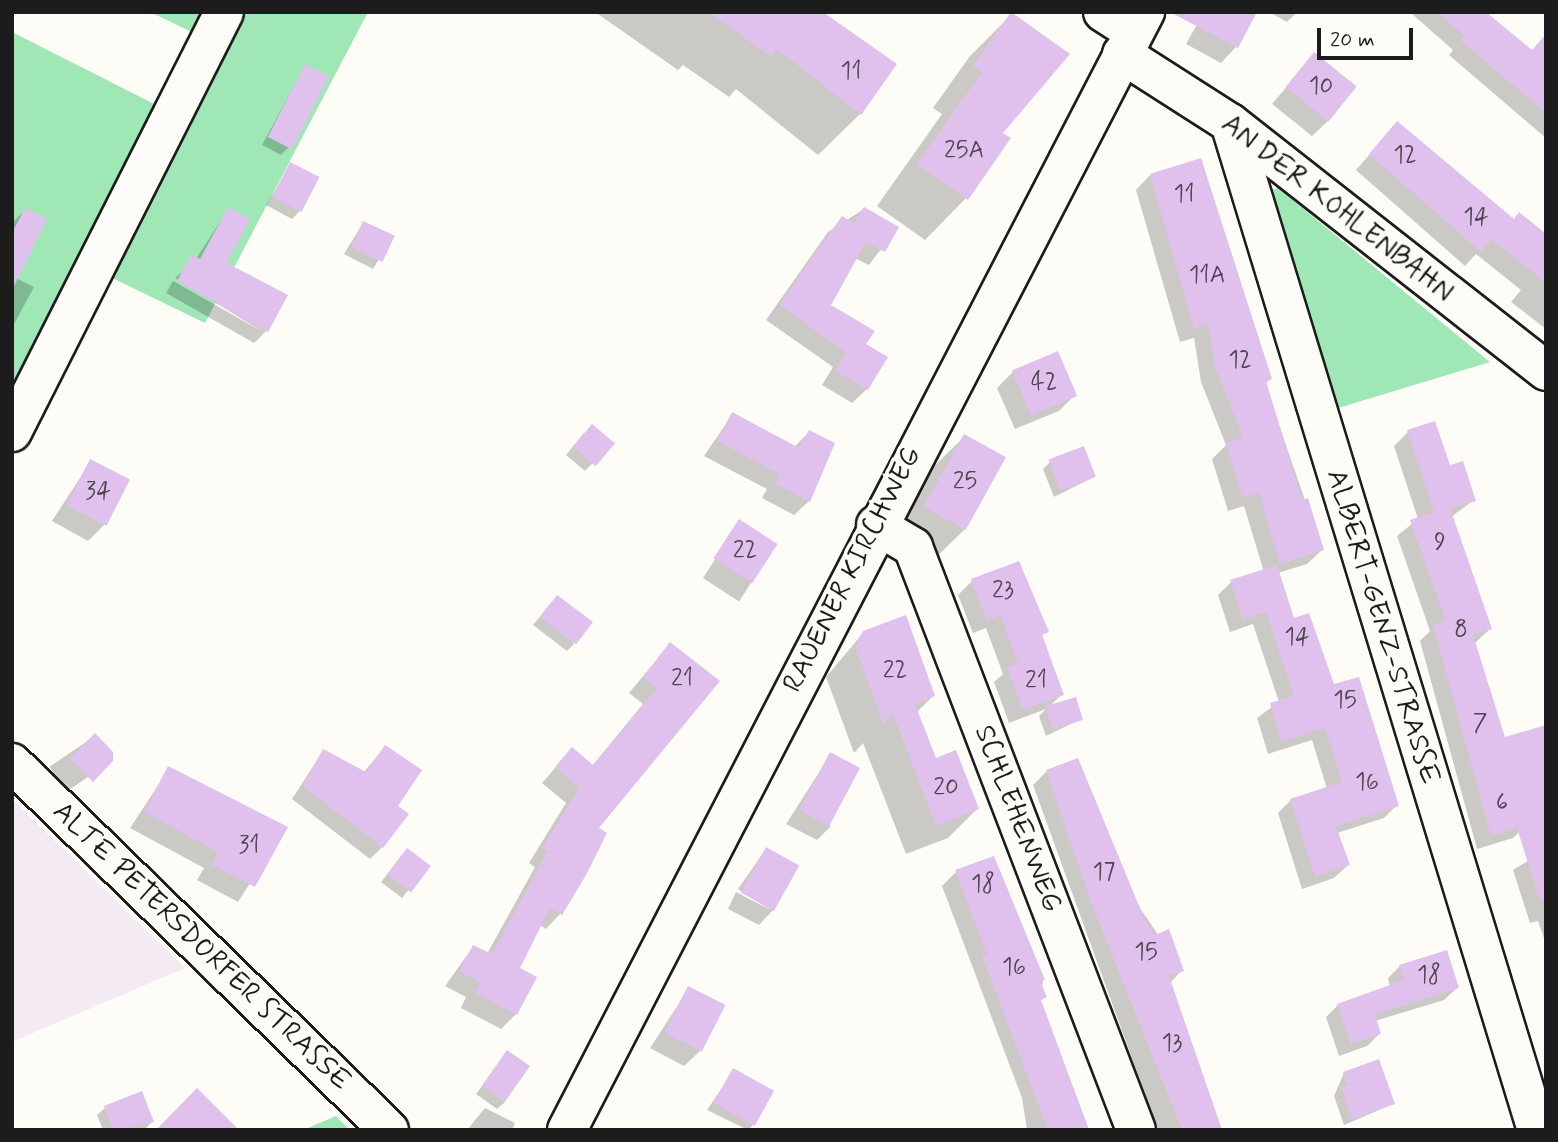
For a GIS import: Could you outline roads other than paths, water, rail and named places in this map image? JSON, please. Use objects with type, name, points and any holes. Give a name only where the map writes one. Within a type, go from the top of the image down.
[{"type":"street","points":[[12,432],[224,12]]},
{"type":"street","name":"AN DER KOHLENBAHN","points":[[1126,28],[1230,124],[1546,371]]},
{"type":"street","name":"RAUENER KIRCHWEG","points":[[567,1130],[1126,28]]},
{"type":"street","name":"ALBERT-GENZ-STRASSE","points":[[1230,124],[1537,1130]]},
{"type":"street","name":"SCHLEHENWEG","points":[[876,525],[913,548],[1136,1130]]},
{"type":"street","name":"ALTE PETERSDORFER STRASSE","points":[[12,763],[389,1130]]}]
